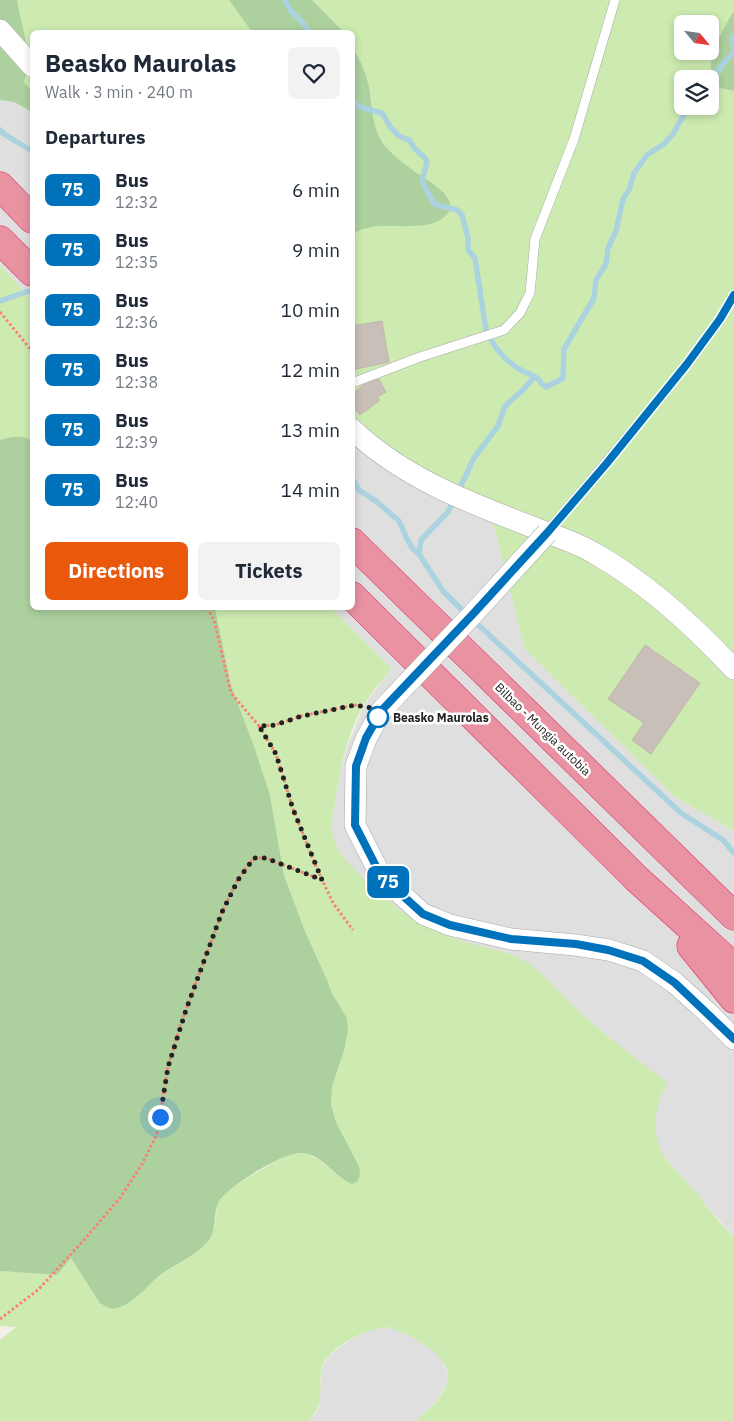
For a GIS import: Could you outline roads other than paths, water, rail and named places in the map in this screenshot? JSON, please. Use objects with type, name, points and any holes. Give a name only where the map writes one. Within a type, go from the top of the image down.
[{"type":"highway","points":[[0,186],[30,217]]},
{"type":"highway","points":[[0,240],[30,270]]},
{"type":"highway","name":"Bilbao - Mungia autobia","points":[[355,545],[728,907]]},
{"type":"highway","points":[[355,599],[637,879],[734,967]]},
{"type":"highway","points":[[637,879],[734,999]]},
{"type":"street","points":[[0,30],[30,64]]},
{"type":"street","points":[[355,432],[385,457],[441,490],[593,552],[640,583],[704,637],[734,669]]},
{"type":"street","points":[[547,533],[382,710],[366,738],[356,766],[355,825],[381,876],[423,914],[450,925],[511,939],[576,944],[608,950],[643,961],[675,983],[734,1039]]},
{"type":"lane","points":[[355,382],[504,330],[520,313],[530,293],[535,239],[574,139],[615,0]]},
{"type":"lane","points":[[547,533],[676,378],[720,319],[734,295]]},
{"type":"waterway","points":[[285,0],[308,30]]},
{"type":"waterway","points":[[734,35],[732,40],[734,48]]},
{"type":"waterway","points":[[719,70],[734,52]]},
{"type":"waterway","points":[[355,102],[359,107],[382,113],[391,128],[399,136],[409,140],[425,158],[427,162],[423,183],[434,204],[457,210],[462,215],[468,238],[468,250],[475,258],[486,330],[489,336],[496,348],[509,362],[537,378],[546,387],[562,379],[564,349],[594,298],[596,280],[606,264],[608,248],[616,231],[623,199],[629,190],[634,173],[647,155],[664,144],[673,134],[684,115]]},
{"type":"waterway","points":[[0,130],[30,150]]},
{"type":"waterway","points":[[0,301],[30,291]]},
{"type":"waterway","points":[[458,492],[474,458],[498,426],[505,406],[534,377]]},
{"type":"waterway","points":[[355,483],[359,490],[376,501],[399,521],[413,549],[419,554],[443,591],[466,614]]},
{"type":"waterway","points":[[419,554],[421,540],[447,513],[454,501]]},
{"type":"waterway","points":[[473,620],[681,813],[723,840],[734,853]]},
{"type":"place","name":"Beasko Maurolas","points":[[378,717]]}]
